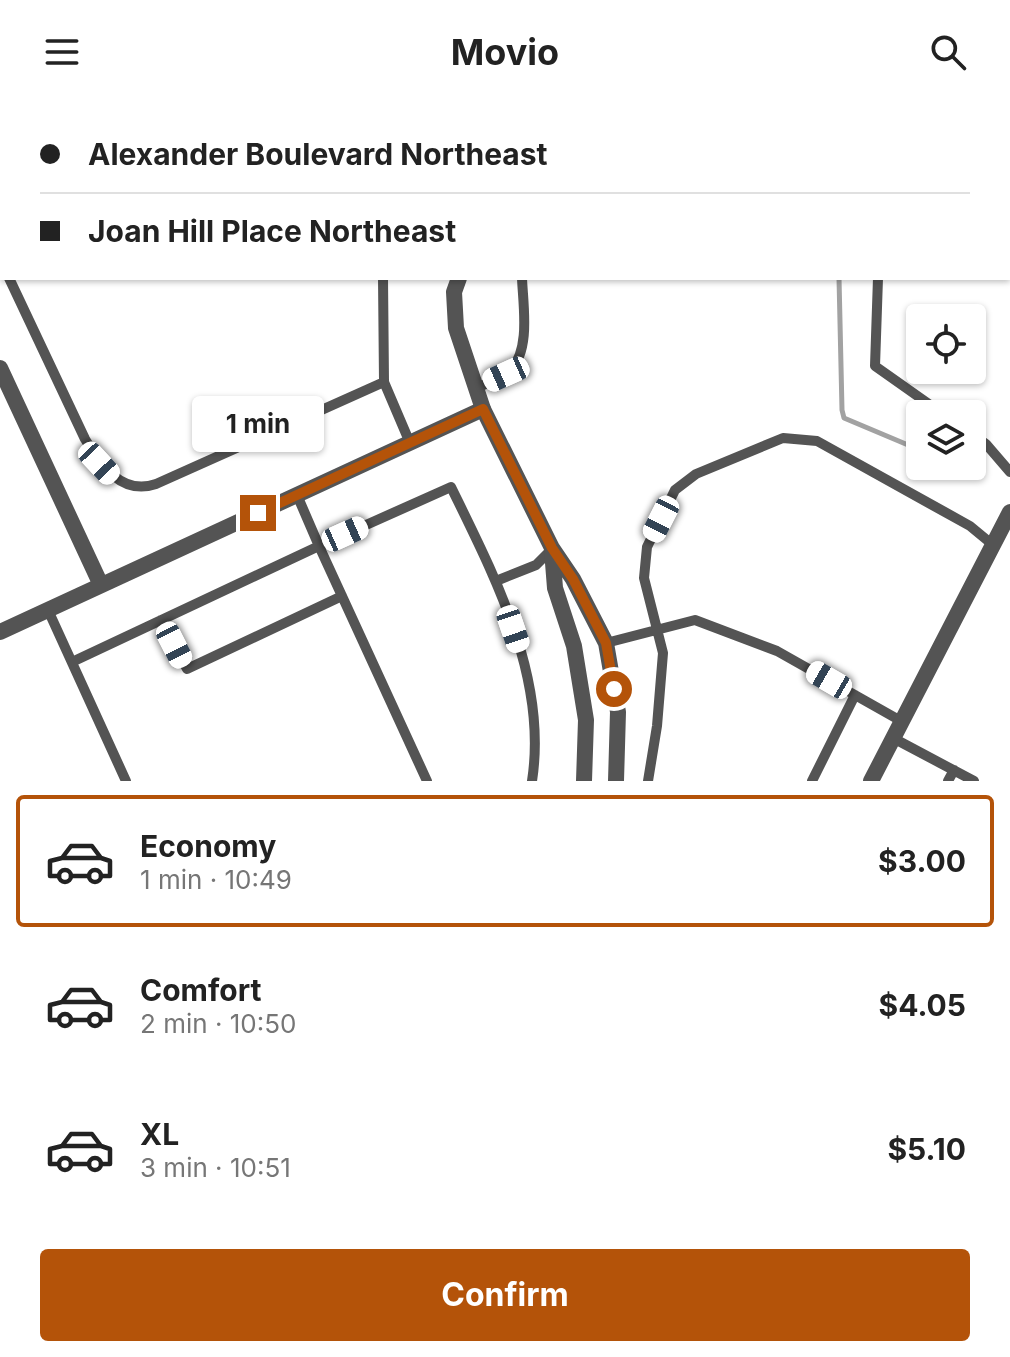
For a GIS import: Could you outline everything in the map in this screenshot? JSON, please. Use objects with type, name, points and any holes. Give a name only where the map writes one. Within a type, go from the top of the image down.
[{"type":"street","points":[[453,283],[456,328],[483,409],[552,548],[573,579],[606,643],[618,712],[616,781]]},
{"type":"street","points":[[0,368],[101,585]]},
{"type":"street","points":[[0,632],[483,409]]},
{"type":"street","points":[[871,781],[1010,512]]},
{"type":"street","points":[[552,548],[555,588],[574,646],[586,720],[584,781]]},
{"type":"lane","points":[[10,280],[99,463],[113,478],[132,485],[147,487],[156,484],[384,382]]},
{"type":"lane","points":[[383,280],[384,382],[410,443]]},
{"type":"lane","points":[[476,388],[506,374],[522,348],[522,280]]},
{"type":"lane","points":[[878,280],[875,366],[923,400]]},
{"type":"lane","points":[[648,781],[657,726],[663,653],[644,578],[647,547],[675,490],[696,474],[783,438],[817,441],[970,526],[993,545]]},
{"type":"lane","points":[[986,444],[1010,472]]},
{"type":"lane","points":[[72,662],[451,487],[496,581],[526,672],[537,748],[532,781]]},
{"type":"lane","points":[[297,495],[427,781]]},
{"type":"lane","points":[[496,581],[536,565],[552,548]]},
{"type":"lane","points":[[161,620],[187,669],[342,596]]},
{"type":"lane","points":[[48,610],[126,781]]},
{"type":"lane","points":[[606,643],[695,620],[777,651],[901,721]]},
{"type":"lane","points":[[812,781],[855,695]]},
{"type":"lane","points":[[893,738],[974,781]]},
{"type":"lane","points":[[948,781],[954,770]]},
{"type":"waterway","points":[[839,280],[844,418],[906,444]]},
{"type":"route","points":[[258,513],[483,409],[552,548],[573,579],[606,643],[614,689]]}]
